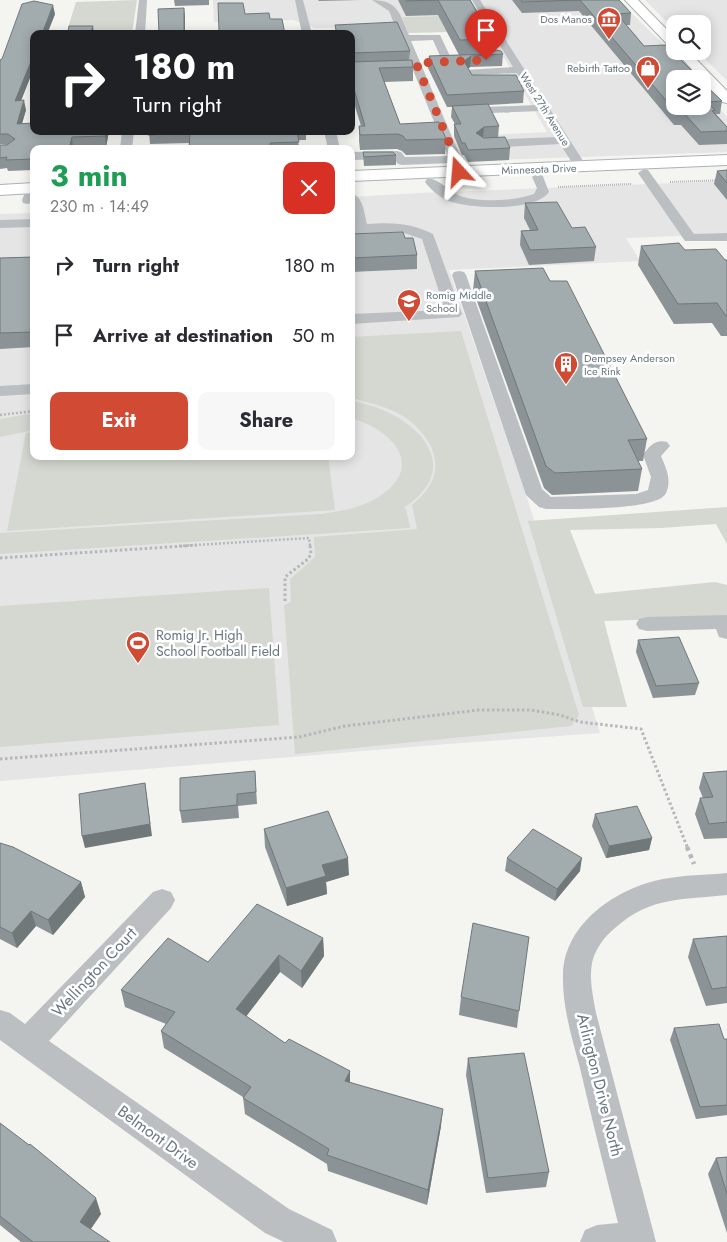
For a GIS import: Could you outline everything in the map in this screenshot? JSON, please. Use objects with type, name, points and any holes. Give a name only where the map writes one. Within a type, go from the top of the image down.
[{"type":"main road","points":[[631,0],[666,36]]},
{"type":"main road","points":[[690,60],[727,99]]},
{"type":"main road","name":"Minnesota Drive","points":[[355,176],[457,166],[581,167],[727,160]]},
{"type":"main road","name":"Minnesota Drive","points":[[355,185],[727,170]]},
{"type":"main road","points":[[0,190],[30,194]]},
{"type":"main road","points":[[0,201],[30,194]]},
{"type":"street","points":[[140,30],[143,0]]},
{"type":"street","points":[[299,0],[306,30]]},
{"type":"street","points":[[355,156],[397,155],[402,161],[457,166],[436,112],[425,62],[405,38],[394,9],[376,0]]},
{"type":"street","name":"West 27th Avenue","points":[[476,0],[521,70],[522,82],[544,108],[581,167]]},
{"type":"street","points":[[405,38],[437,37],[450,59],[425,62]]},
{"type":"street","points":[[484,61],[514,60]]},
{"type":"street","points":[[501,82],[476,83],[470,72],[521,70]]},
{"type":"street","points":[[436,112],[544,108]]},
{"type":"street","points":[[483,144],[564,140]]},
{"type":"street","points":[[644,173],[690,238],[727,237]]},
{"type":"street","points":[[431,182],[441,191],[462,201],[500,202],[536,199],[543,194],[544,190],[538,178]]},
{"type":"street","points":[[355,202],[356,229],[407,228],[428,237],[454,314],[355,319]]},
{"type":"street","points":[[0,224],[30,223]]},
{"type":"street","points":[[459,275],[533,491],[546,503],[571,504],[639,500],[657,493],[660,477],[652,455],[661,446]]},
{"type":"street","points":[[0,391],[30,390]]},
{"type":"street","points":[[647,624],[725,622],[727,632]]},
{"type":"street","name":"Arlington Drive North","points":[[639,1240],[580,1013],[578,964],[585,944],[594,930],[624,906],[644,895],[715,885]]},
{"type":"street","name":"Wellington Court","points":[[27,1043],[162,900]]},
{"type":"street","name":"Belmont Drive","points":[[0,1023],[277,1221],[320,1242]]},
{"type":"street","points":[[598,1242],[639,1240]]},
{"type":"path","points":[[0,416],[30,412]]},
{"type":"path","points":[[0,558],[309,538],[311,554],[285,578],[285,601]]},
{"type":"path","points":[[0,759],[299,737],[345,726],[479,710],[531,710],[560,715],[580,722],[641,728],[715,885]]},
{"type":"shaded area","points":[[137,0],[132,30],[67,30],[76,2]]},
{"type":"shaded area","points":[[213,0],[618,0],[666,47],[666,60],[670,60],[673,70],[666,70],[666,115],[711,115],[711,98],[727,117],[727,152],[461,161],[451,137],[547,132],[479,15],[397,17],[400,27],[316,28],[293,20],[214,22]]},
{"type":"shaded area","points":[[645,0],[727,0],[727,81],[706,60],[711,60],[711,15],[666,15],[666,21]]},
{"type":"shaded area","points":[[475,15],[484,31],[408,33],[402,17]]},
{"type":"shaded area","points":[[727,181],[727,234],[626,238],[640,261],[449,270],[528,501],[600,733],[0,781],[0,214],[30,213],[30,460],[355,460],[355,197]]},
{"type":"shaded area","points":[[461,331],[579,715],[571,726],[295,754],[284,605],[291,602],[290,579],[315,557],[314,537],[417,529],[412,505],[426,491],[432,481],[435,470],[433,451],[415,425],[401,414],[355,399],[355,337]]},
{"type":"shaded area","points":[[355,402],[372,406],[410,426],[424,440],[432,456],[432,473],[424,491],[404,508],[406,509],[410,528],[0,554],[0,533],[321,514],[359,506],[380,496],[394,484],[401,472],[402,460],[398,449],[390,439],[379,430],[355,419]]},
{"type":"shaded area","points":[[30,414],[30,431],[0,437],[0,419]]},
{"type":"shaded area","points":[[30,432],[30,460],[329,460],[335,510],[7,531],[26,433]]},
{"type":"shaded area","points":[[727,507],[727,544],[716,524],[661,528],[570,530],[595,594],[715,582],[727,585],[727,617],[604,621],[627,707],[583,707],[528,521]]},
{"type":"shaded area","name":"Romig Jr. High School Football Field","points":[[269,588],[279,725],[0,747],[0,606]]},
{"type":"building","points":[[406,0],[438,0],[406,1]]},
{"type":"building","points":[[438,0],[470,0],[495,42],[490,39],[460,40]]},
{"type":"building","points":[[521,0],[580,0],[522,2]]},
{"type":"building","points":[[580,0],[619,0],[631,13],[617,14],[644,46],[666,45],[666,60],[681,60],[691,70],[666,70],[666,100]]},
{"type":"building","points":[[34,1],[53,5],[44,30],[30,30],[30,64],[15,101],[24,100],[17,124],[30,123],[30,135],[105,135],[72,137],[70,145],[30,145],[30,159],[6,160],[7,157],[0,158],[0,145],[7,145],[15,139],[8,134],[0,134],[0,60],[22,4]]},
{"type":"building","points":[[218,3],[243,3],[245,14],[269,13],[270,19],[282,19],[284,30],[219,30]]},
{"type":"building","points":[[184,8],[184,30],[159,30],[158,9]]},
{"type":"building","points":[[397,22],[410,51],[355,53],[355,30],[336,30],[335,25]]},
{"type":"building","points":[[69,26],[93,26],[92,30],[68,30]]},
{"type":"building","points":[[496,50],[501,51],[503,54],[471,56],[464,61],[472,75],[516,75],[524,91],[447,95],[429,56],[490,54]]},
{"type":"building","points":[[412,60],[413,67],[379,68],[400,124],[439,122],[446,139],[406,140],[398,134],[360,135],[359,126],[365,126],[355,92],[355,62]]},
{"type":"building","points":[[711,91],[722,101],[711,102]]},
{"type":"building","points":[[488,104],[499,126],[484,127],[476,133],[484,138],[505,137],[510,148],[468,150],[465,143],[462,143],[454,124],[461,124],[452,106]]},
{"type":"building","points":[[711,106],[715,110],[712,111],[727,127],[727,131],[701,132],[686,115],[711,115]]},
{"type":"building","points":[[190,135],[298,135],[299,142],[270,143],[270,145],[189,145]]},
{"type":"building","points":[[363,152],[393,152],[396,155],[364,157]]},
{"type":"building","points":[[727,170],[727,183],[717,171]]},
{"type":"building","points":[[557,202],[572,228],[585,227],[596,247],[530,250],[521,231],[538,230],[525,203]]},
{"type":"building","points":[[403,232],[405,238],[413,238],[417,255],[355,258],[355,234]]},
{"type":"building","points":[[679,243],[685,250],[716,249],[727,260],[727,316],[717,303],[678,304],[641,246]]},
{"type":"building","points":[[30,257],[30,332],[0,333],[0,258]]},
{"type":"building","name":"Dempsey Anderson Ice Rink","points":[[543,268],[550,281],[567,281],[647,439],[628,440],[642,469],[555,473],[546,466],[475,271]]},
{"type":"building","points":[[679,637],[699,683],[656,686],[638,640]]},
{"type":"building","points":[[255,771],[256,792],[237,794],[237,805],[180,811],[180,778]]},
{"type":"building","points":[[727,771],[727,822],[709,824],[700,798],[713,797],[703,773]]},
{"type":"building","points":[[145,783],[150,824],[82,836],[79,794]]},
{"type":"building","points":[[637,806],[652,838],[609,846],[595,814]]},
{"type":"building","points":[[328,811],[348,858],[322,865],[326,876],[286,888],[264,829]]},
{"type":"building","points":[[533,829],[582,858],[557,889],[507,858]]},
{"type":"building","points":[[0,843],[13,847],[81,882],[48,920],[31,911],[12,933],[0,927]]},
{"type":"building","points":[[257,904],[323,938],[301,971],[279,955],[236,1009],[285,1043],[289,1039],[350,1071],[345,1081],[443,1109],[428,1190],[327,1155],[329,1149],[243,1098],[251,1087],[161,1031],[175,1012],[121,990],[168,938],[208,962]]},
{"type":"building","points":[[473,923],[529,937],[519,1011],[461,997]]},
{"type":"building","points":[[727,936],[727,987],[712,989],[693,939]]},
{"type":"building","points":[[719,1024],[724,1039],[727,1039],[727,1105],[700,1107],[674,1028]]},
{"type":"building","points":[[524,1053],[549,1172],[488,1178],[468,1058]]},
{"type":"building","points":[[0,1123],[30,1144],[96,1198],[80,1222],[110,1242],[33,1242],[0,1216]]},
{"type":"building","points":[[727,1157],[727,1194],[716,1158]]},
{"type":"place","name":"Dos Manos","points":[[609,40]]},
{"type":"place","name":"Rebirth Tattoo","points":[[648,89]]},
{"type":"place","name":"Romig Middle School","points":[[409,322]]},
{"type":"place","name":"Dempsey Anderson Ice Rink","points":[[566,385]]},
{"type":"place","name":"Romig Jr. High School Football Field","points":[[138,664]]},
{"type":"route","points":[[459,172],[458,164],[416,63],[486,60]]}]
